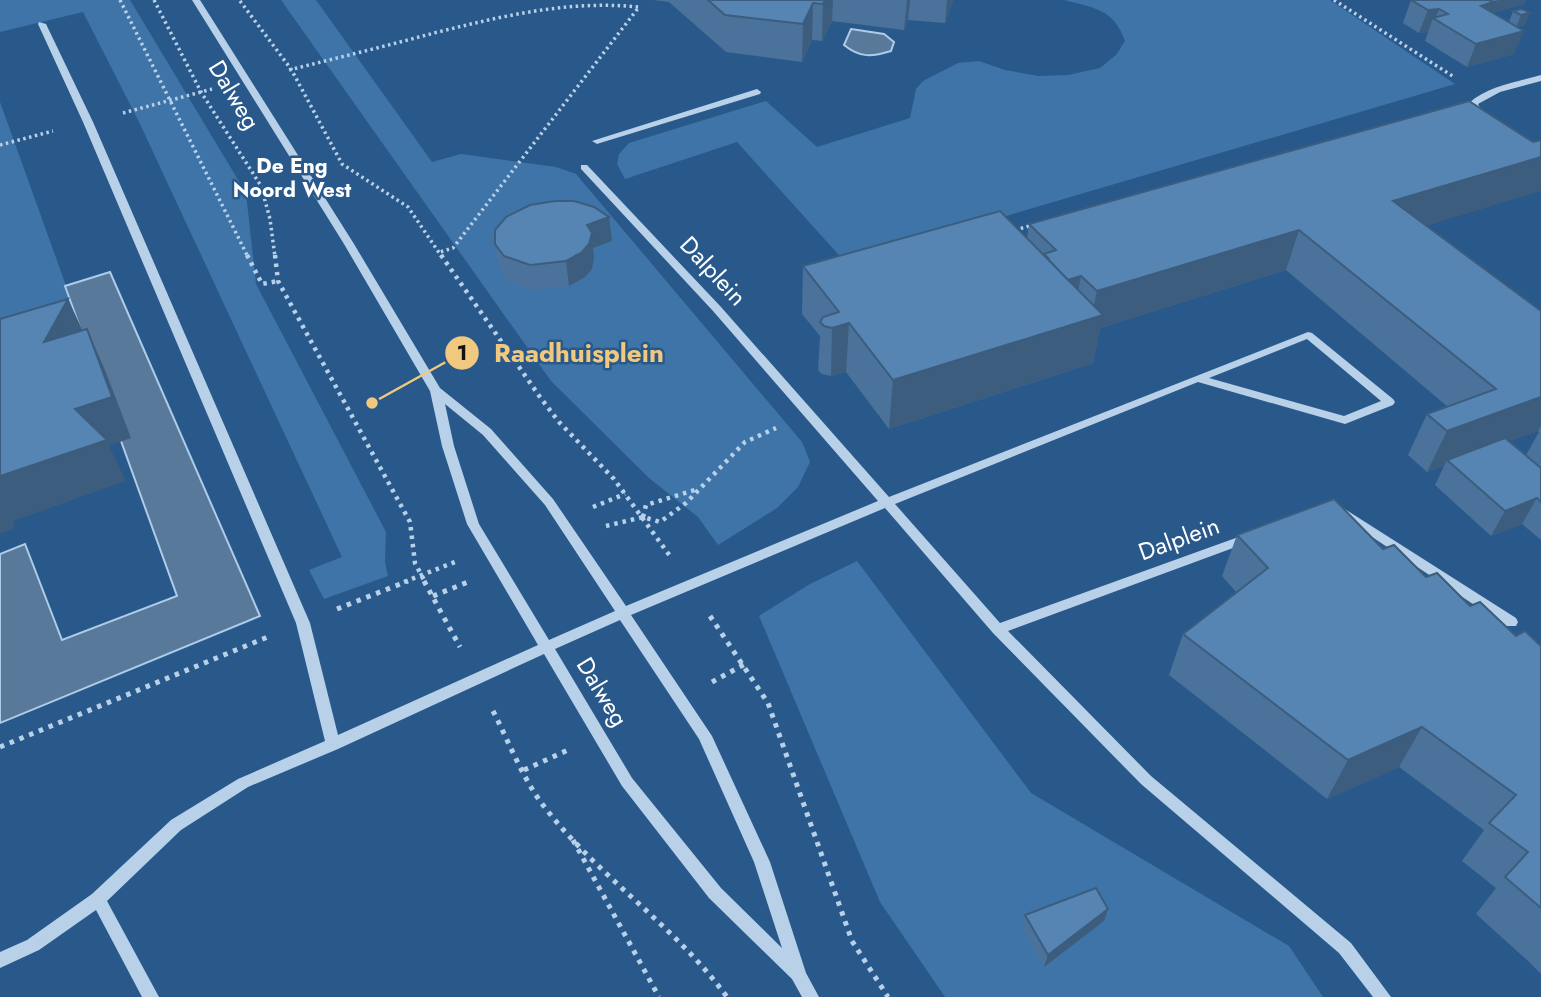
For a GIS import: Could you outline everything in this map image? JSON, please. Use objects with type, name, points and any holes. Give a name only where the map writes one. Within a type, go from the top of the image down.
[{"type":"street","name":"Dalweg","points":[[196,0],[342,233],[436,391],[448,446],[474,524],[627,782],[715,893],[799,976]]},
{"type":"street","points":[[42,24],[88,122],[303,623],[333,745]]},
{"type":"street","points":[[1490,123],[1473,107],[1473,103],[1541,78]]},
{"type":"street","points":[[597,141],[757,92]]},
{"type":"street","name":"Dalplein","points":[[584,167],[810,413],[998,629],[1146,780],[1345,948],[1383,997]]},
{"type":"street","points":[[0,960],[33,945],[98,900],[176,825],[243,783],[625,613],[1197,378],[1308,335],[1389,402],[1345,420],[1197,378]]},
{"type":"street","name":"Dalweg","points":[[436,391],[487,432],[549,502],[705,736],[762,862],[799,976],[811,997]]},
{"type":"street","points":[[1322,511],[1335,507],[1511,622]]},
{"type":"street","name":"Dalplein","points":[[998,629],[1257,535]]},
{"type":"street","points":[[98,900],[151,997]]},
{"type":"path","points":[[120,0],[262,284],[278,281]]},
{"type":"path","name":"Dalweg","points":[[153,0],[201,92],[261,186],[270,219],[278,281],[410,522],[415,563],[433,596]]},
{"type":"path","points":[[240,0],[291,69],[342,164],[408,207],[540,397],[559,422],[614,479],[643,517],[660,522],[686,503],[746,442],[810,413]]},
{"type":"path","points":[[1334,0],[1484,97]]},
{"type":"path","points":[[326,61],[499,17],[577,4],[602,3],[639,7],[453,248],[440,252]]},
{"type":"path","points":[[142,108],[166,102]]},
{"type":"path","points":[[0,145],[88,122]]},
{"type":"path","points":[[1009,232],[1035,225]]},
{"type":"path","points":[[643,517],[646,505],[696,490]]},
{"type":"path","points":[[745,664],[768,703],[785,742],[852,941],[888,997]]},
{"type":"path","points":[[524,770],[545,808],[687,947],[727,997]]},
{"type":"path","points":[[571,836],[660,997]]},
{"type":"shaded area","points":[[0,0],[130,0],[246,193],[256,284],[386,532],[385,562],[388,576],[324,599],[309,570],[342,557],[139,122],[83,12],[0,32]]},
{"type":"shaded area","points":[[281,0],[316,0],[432,162],[461,154],[556,167],[576,174],[802,442],[810,462],[798,487],[777,508],[718,545],[698,517],[649,478],[551,381]]},
{"type":"shaded area","points":[[1064,0],[1330,0],[1455,84],[846,263],[737,142],[625,179],[617,164],[619,154],[629,143],[766,101],[817,147],[910,118],[916,89],[923,81],[958,63],[979,61],[1005,70],[1038,76],[1068,75],[1100,68],[1116,55],[1125,41],[1120,30],[1109,16],[1102,12]]},
{"type":"shaded area","points":[[851,29],[884,34],[894,42],[891,51],[866,55],[855,52],[844,45]]},
{"type":"shaded area","points":[[0,102],[83,333],[0,359]]},
{"type":"shaded area","points":[[110,272],[260,616],[0,723],[0,554],[25,544],[62,640],[177,596],[65,286]]},
{"type":"shaded area","points":[[857,561],[1031,793],[1289,946],[1323,997],[945,997],[880,902],[759,616],[810,584]]},
{"type":"building","points":[[708,0],[825,0],[823,4],[813,3],[803,24],[725,15]]},
{"type":"building","points":[[1411,0],[1489,0],[1493,2],[1481,6],[1524,31],[1476,44],[1433,18],[1448,14],[1439,9],[1428,10]]},
{"type":"building","points":[[1522,9],[1530,13],[1521,15],[1513,11]]},
{"type":"building","points":[[1469,101],[1533,142],[1541,140],[1541,157],[1393,201],[1541,311],[1541,397],[1447,431],[1427,414],[1496,389],[1299,230],[1097,291],[1081,276],[1068,280],[1044,254],[1056,250],[1029,224]]},
{"type":"building","points":[[574,201],[594,207],[609,217],[587,225],[592,233],[589,244],[582,252],[566,261],[530,265],[504,256],[495,244],[495,230],[506,217],[530,205]]},
{"type":"building","points":[[1000,211],[1103,315],[893,380],[849,323],[832,328],[820,322],[823,317],[839,312],[803,266]]},
{"type":"building","points":[[68,299],[44,342],[87,329],[112,397],[75,409],[107,440],[0,476],[0,319]]},
{"type":"building","points":[[1505,438],[1541,468],[1541,502],[1537,498],[1505,511],[1447,460]]},
{"type":"building","points":[[1334,499],[1383,549],[1394,545],[1426,577],[1437,573],[1470,606],[1480,602],[1516,636],[1525,631],[1541,646],[1541,908],[1505,877],[1528,852],[1489,823],[1516,795],[1422,727],[1348,760],[1183,634],[1268,568],[1237,535]]},
{"type":"building","points":[[1096,888],[1108,909],[1048,955],[1025,915]]},
{"type":"place","name":"Raadhuisplein","points":[[372,403]]},
{"type":"district","name":"De Eng Noord West","points":[[292,178]]}]
